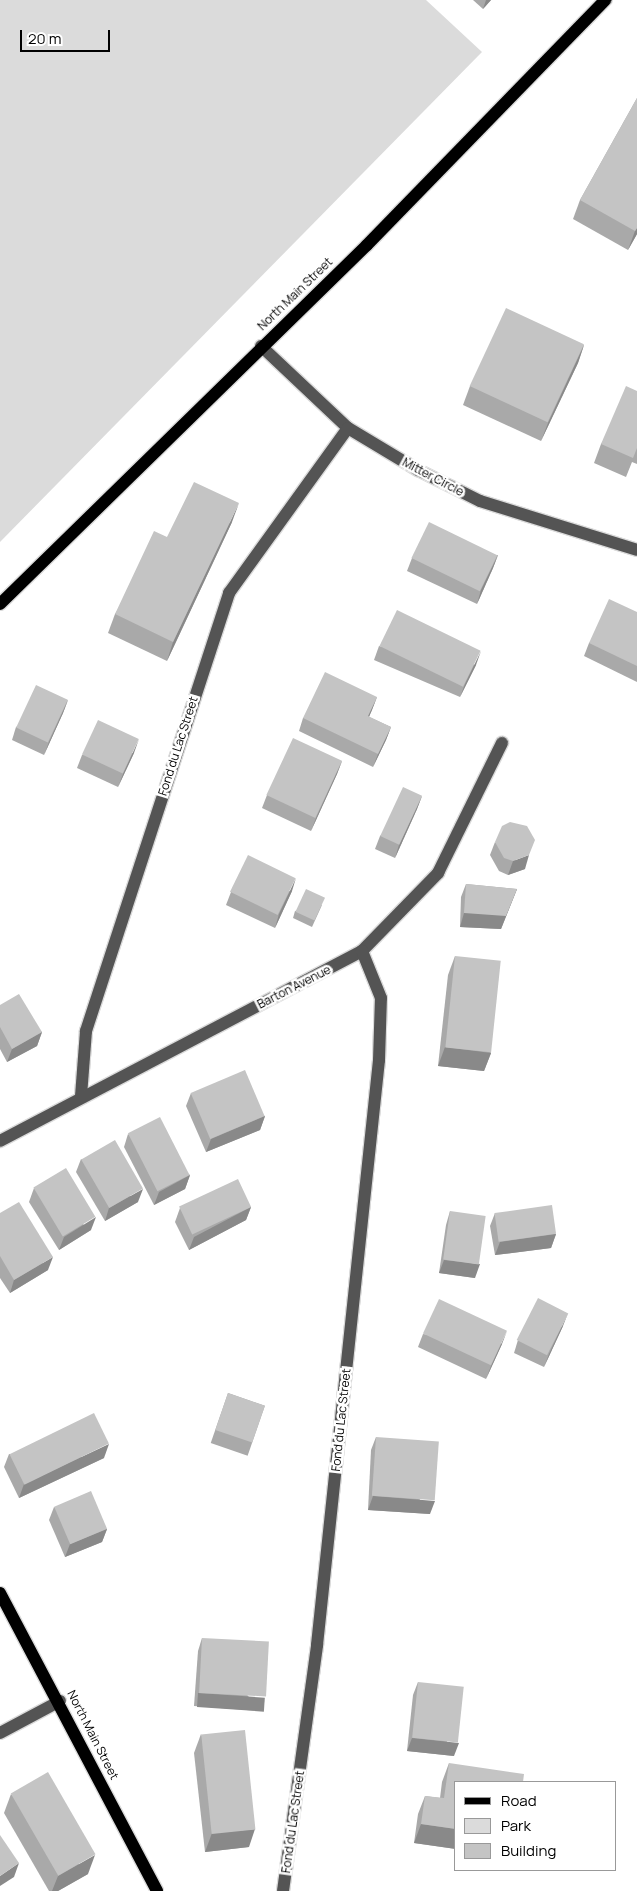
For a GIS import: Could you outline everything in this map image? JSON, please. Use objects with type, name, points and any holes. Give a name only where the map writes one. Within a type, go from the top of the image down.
[{"type":"main road","name":"North Main Street","points":[[0,604],[366,245],[605,0]]},
{"type":"main road","name":"North Main Street","points":[[0,1593],[60,1701],[157,1891]]},
{"type":"street","name":"Mitter Circle","points":[[261,346],[348,428],[480,501],[637,550]]},
{"type":"street","name":"Fond du Lac Street","points":[[81,1096],[86,1031],[229,593],[348,428]]},
{"type":"street","name":"Barton Avenue","points":[[0,1141],[81,1096],[362,951],[438,874],[502,743]]},
{"type":"street","name":"Fond du Lac Street","points":[[283,1891],[317,1645],[379,1060],[381,998],[362,951]]},
{"type":"street","points":[[0,1733],[60,1701]]},
{"type":"green space","points":[[0,0],[426,0],[482,52],[0,542]]},
{"type":"building","points":[[637,98],[637,228],[635,231],[580,200]]},
{"type":"building","points":[[506,308],[584,344],[548,422],[470,386]]},
{"type":"building","points":[[626,386],[637,391],[637,448],[633,458],[601,444]]},
{"type":"building","points":[[194,482],[239,503],[173,642],[115,614],[154,531],[167,537]]},
{"type":"building","points":[[429,522],[497,555],[480,591],[411,558]]},
{"type":"building","points":[[609,599],[637,612],[637,666],[589,643]]},
{"type":"building","points":[[397,610],[481,651],[463,687],[379,646]]},
{"type":"building","points":[[325,672],[377,697],[368,716],[391,727],[378,754],[303,718]]},
{"type":"building","points":[[36,685],[68,700],[48,742],[16,728]]},
{"type":"building","points":[[98,720],[139,739],[123,773],[82,754]]},
{"type":"building","points":[[293,738],[342,761],[315,818],[266,795]]},
{"type":"building","points":[[403,787],[422,796],[399,845],[380,836]]},
{"type":"building","points":[[510,822],[527,826],[535,840],[529,855],[513,861],[504,858],[495,842],[502,826]]},
{"type":"building","points":[[248,855],[296,878],[278,915],[230,892]]},
{"type":"building","points":[[466,884],[517,889],[506,916],[464,913]]},
{"type":"building","points":[[306,889],[325,898],[314,921],[295,912]]},
{"type":"building","points":[[455,956],[501,961],[491,1052],[445,1047]]},
{"type":"building","points":[[19,994],[42,1032],[12,1049],[0,1027],[0,1005]]},
{"type":"building","points":[[245,1070],[265,1116],[210,1139],[191,1093]]},
{"type":"building","points":[[160,1117],[190,1175],[157,1191],[128,1133]]},
{"type":"building","points":[[115,1140],[143,1188],[109,1208],[81,1160]]},
{"type":"building","points":[[66,1168],[95,1217],[63,1236],[33,1188]]},
{"type":"building","points":[[238,1179],[251,1207],[192,1235],[179,1206]]},
{"type":"building","points":[[19,1202],[53,1257],[14,1280],[0,1256],[0,1213]]},
{"type":"building","points":[[552,1205],[556,1234],[499,1242],[495,1213]]},
{"type":"building","points":[[450,1211],[486,1216],[479,1265],[443,1260]]},
{"type":"building","points":[[538,1298],[568,1313],[547,1355],[517,1340]]},
{"type":"building","points":[[439,1299],[507,1331],[491,1365],[423,1333]]},
{"type":"building","points":[[228,1393],[265,1406],[252,1443],[215,1430]]},
{"type":"building","points":[[94,1413],[109,1444],[24,1485],[10,1454]]},
{"type":"building","points":[[376,1437],[439,1441],[435,1500],[372,1496]]},
{"type":"building","points":[[91,1491],[107,1529],[70,1544],[54,1507]]},
{"type":"building","points":[[202,1638],[269,1642],[266,1696],[199,1693]]},
{"type":"building","points":[[418,1682],[464,1687],[458,1743],[412,1738]]},
{"type":"building","points":[[245,1730],[255,1829],[212,1834],[201,1735]]},
{"type":"building","points":[[449,1763],[524,1774],[523,1781],[454,1781],[454,1829],[421,1824],[425,1796],[444,1798]]},
{"type":"building","points":[[48,1772],[96,1854],[58,1876],[11,1794]]},
{"type":"building","points":[[0,1835],[19,1863],[0,1876]]}]
